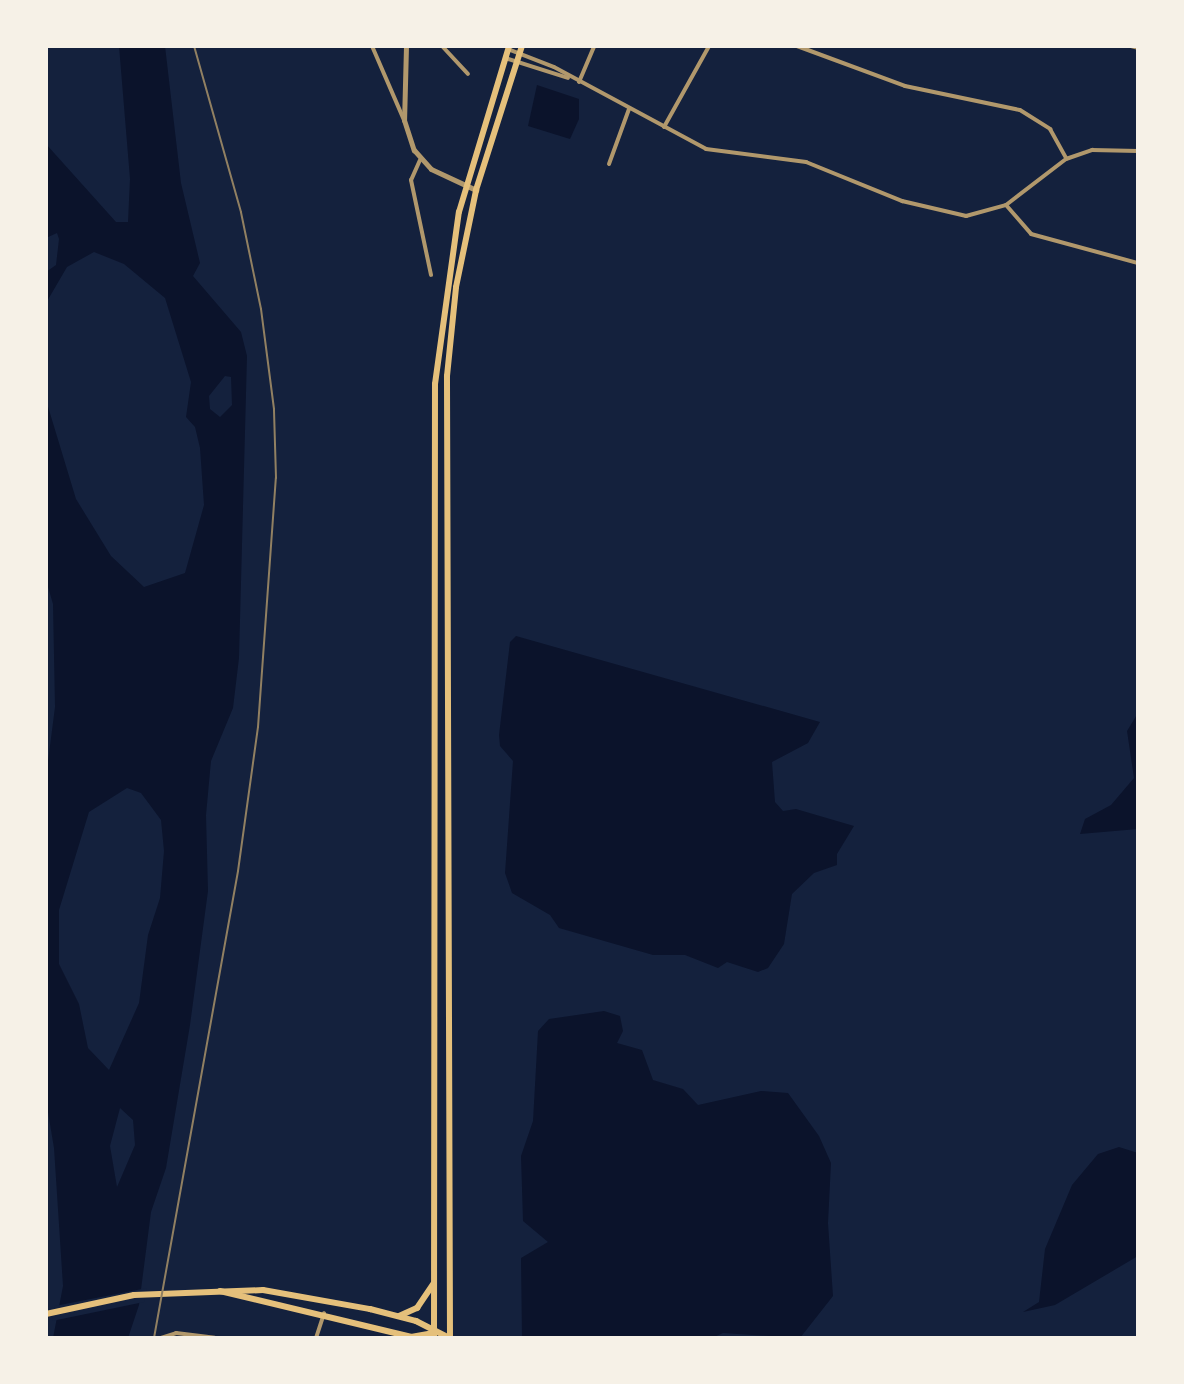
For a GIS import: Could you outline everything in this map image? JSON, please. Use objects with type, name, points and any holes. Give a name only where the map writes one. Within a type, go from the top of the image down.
[{"type":"main road","points":[[434,1335],[433,425],[443,306],[465,186],[509,47]]},
{"type":"main road","points":[[220,1291],[324,1313],[411,1337],[434,1335],[450,1338],[445,416],[456,287],[476,190],[521,50]]},
{"type":"main road","points":[[397,1316],[417,1308],[434,1281]]},
{"type":"main road","points":[[46,1314],[106,1299],[194,1290],[290,1292],[397,1316],[434,1335]]},
{"type":"street","points":[[372,46],[420,160],[476,190]]},
{"type":"street","points":[[404,120],[406,46]]},
{"type":"street","points":[[442,46],[468,74]]},
{"type":"street","points":[[579,82],[594,46]]},
{"type":"street","points":[[664,127],[709,46]]},
{"type":"street","points":[[797,46],[905,86],[1020,110],[1050,129],[1066,159]]},
{"type":"street","points":[[1131,46],[1138,48]]},
{"type":"street","points":[[509,47],[521,50],[629,109],[717,152],[806,162],[929,207],[966,216],[1006,205],[1066,159],[1092,150],[1138,151]]},
{"type":"street","points":[[505,58],[570,78]]},
{"type":"street","points":[[609,164],[629,109]]},
{"type":"street","points":[[420,160],[411,180],[431,275]]},
{"type":"street","points":[[1006,205],[1031,234],[1138,263]]},
{"type":"street","points":[[316,1338],[324,1313]]},
{"type":"street","points":[[161,1338],[176,1333],[215,1338]]},
{"type":"water","points":[[119,46],[165,46],[181,183],[200,263],[193,276],[241,332],[247,356],[239,658],[233,708],[211,761],[206,815],[208,891],[190,1025],[166,1168],[151,1212],[139,1305],[128,1338],[53,1338],[63,1286],[54,1148],[46,1100],[46,777],[55,707],[53,604],[46,580],[46,400],[76,499],[111,556],[144,587],[185,573],[204,505],[200,448],[195,427],[186,417],[191,382],[165,298],[124,264],[94,252],[67,267],[46,303],[46,272],[56,265],[59,239],[57,233],[46,238],[46,144],[116,222],[128,222],[130,179]],"holes":[[[225,376],[231,377],[232,405],[220,417],[210,409],[209,396]],[[127,788],[141,793],[161,820],[164,851],[160,898],[148,935],[139,1003],[109,1070],[88,1048],[79,1004],[59,964],[59,910],[89,812]],[[120,1108],[133,1120],[135,1145],[117,1187],[110,1146]]]},
{"type":"water","points":[[537,85],[579,99],[579,119],[570,139],[528,126]]},
{"type":"water","points":[[516,636],[820,722],[808,743],[772,762],[775,802],[783,811],[796,809],[854,826],[837,854],[837,865],[814,873],[792,894],[784,944],[768,968],[758,972],[727,962],[718,968],[685,955],[653,955],[559,928],[550,915],[512,893],[505,873],[513,761],[500,746],[499,735],[510,642]]},
{"type":"water","points":[[1138,713],[1138,829],[1080,834],[1085,819],[1111,805],[1134,778],[1127,731]]},
{"type":"water","points":[[604,1011],[620,1016],[623,1031],[617,1043],[642,1050],[653,1080],[683,1089],[698,1105],[761,1091],[788,1093],[819,1136],[831,1163],[828,1223],[833,1296],[800,1338],[723,1333],[712,1338],[522,1338],[521,1258],[548,1242],[523,1221],[521,1156],[533,1121],[538,1031],[549,1019]]},
{"type":"water","points":[[1119,1147],[1138,1153],[1138,1256],[1055,1305],[1023,1312],[1039,1302],[1045,1249],[1072,1185],[1098,1154]]},
{"type":"pier","points":[[147,1288],[144,1302],[52,1321],[55,1306]]},
{"type":"railway","points":[[154,1338],[238,871],[258,727],[276,478],[274,409],[261,309],[241,212],[194,46]]}]
